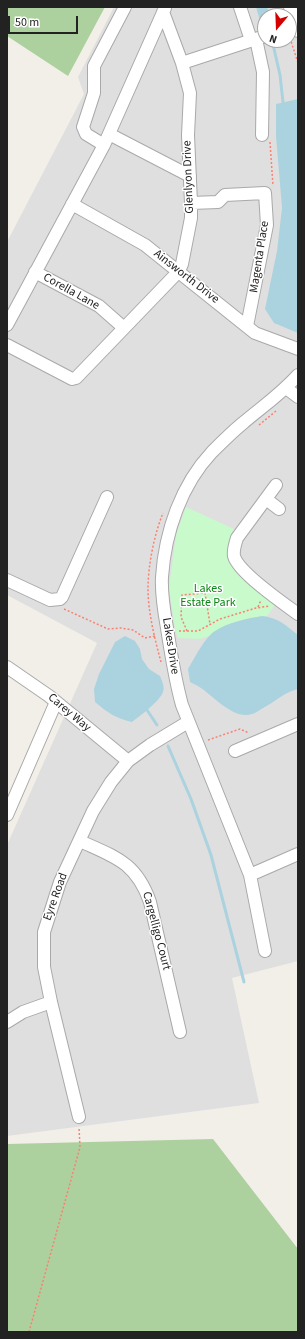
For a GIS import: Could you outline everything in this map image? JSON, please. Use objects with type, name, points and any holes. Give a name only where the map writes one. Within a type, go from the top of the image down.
[{"type":"street","points":[[125,7],[94,66],[94,93],[83,127],[86,134],[106,139],[190,176]]},
{"type":"street","points":[[240,7],[257,35]]},
{"type":"street","points":[[7,325],[106,139],[165,9]]},
{"type":"street","name":"Glenlyon Drive","points":[[7,345],[72,379],[76,378],[179,271],[182,264],[191,218],[188,135],[190,93],[165,9]]},
{"type":"street","points":[[182,63],[257,39]]},
{"type":"street","points":[[260,48],[263,72],[262,135]]},
{"type":"street","name":"Magenta Place","points":[[191,203],[218,202],[225,195],[265,193],[267,224],[248,326]]},
{"type":"street","name":"Ainsworth Drive","points":[[72,204],[139,241],[179,271],[255,333],[298,349]]},
{"type":"street","name":"Corella Lane","points":[[35,272],[99,306],[124,328]]},
{"type":"street","name":"Lakes Drive","points":[[265,952],[250,875],[188,722],[174,678],[162,602],[162,577],[170,530],[176,511],[193,478],[211,453],[243,423],[286,388],[298,375]]},
{"type":"street","points":[[286,388],[298,396]]},
{"type":"street","points":[[276,485],[237,538],[234,545],[234,557],[247,574],[298,614]]},
{"type":"street","points":[[7,580],[50,600],[60,599],[107,497]]},
{"type":"street","points":[[266,499],[279,509]]},
{"type":"street","name":"Carey Way","points":[[7,667],[56,702],[128,761]]},
{"type":"street","points":[[7,815],[56,702]]},
{"type":"street","name":"Eyre Road","points":[[79,1117],[44,967],[44,932],[60,882],[93,810],[111,782],[128,761],[150,745],[188,722]]},
{"type":"street","points":[[235,751],[298,724]]},
{"type":"street","name":"Cargelligo Court","points":[[80,841],[125,863],[138,876],[150,902],[180,1032]]},
{"type":"street","points":[[250,875],[298,854]]},
{"type":"street","points":[[7,1022],[23,1012],[51,1002]]},
{"type":"path","points":[[296,48],[298,63]]},
{"type":"path","points":[[258,426],[279,409]]},
{"type":"path","points":[[162,665],[155,636],[148,591],[149,577],[158,528],[164,512]]},
{"type":"path","points":[[187,632],[181,617],[182,595],[205,593],[210,624]]},
{"type":"path","points":[[258,607],[261,601],[261,596]]},
{"type":"path","points":[[61,607],[108,629],[129,629],[136,631],[145,638],[155,636]]},
{"type":"path","points":[[177,630],[187,632],[198,631],[220,619]]},
{"type":"path","points":[[205,735],[207,741],[240,729],[251,733]]},
{"type":"path","points":[[29,1332],[80,1147],[79,1117]]},
{"type":"shaded area","points":[[114,7],[298,7],[298,961],[232,978],[259,1103],[7,1136],[7,845],[97,643],[7,595],[7,242],[84,94],[78,77]]},
{"type":"green space","points":[[7,7],[105,7],[68,76],[7,36]]},
{"type":"green space","name":"Lakes Estate Park","points":[[186,507],[236,530],[229,555],[277,602],[267,616],[200,639],[178,638],[175,629],[169,588],[176,535]]},
{"type":"green space","points":[[213,1139],[298,1249],[298,1332],[7,1332],[7,1144]]},
{"type":"water","points":[[256,7],[267,8],[257,8],[257,10]]},
{"type":"water","points":[[298,99],[298,333],[274,323],[265,309],[277,251],[282,208],[276,136],[276,104]]},
{"type":"water","points":[[262,616],[277,620],[298,635],[298,689],[284,695],[253,714],[238,714],[225,707],[201,688],[190,682],[188,669],[204,643],[215,631],[231,623]]},
{"type":"water","points":[[125,636],[135,641],[140,649],[142,659],[149,669],[160,676],[164,688],[158,700],[132,722],[112,715],[95,702],[94,689],[99,674],[115,642]]},
{"type":"waterway","points":[[274,48],[280,75],[283,102]]},
{"type":"waterway","points":[[147,710],[157,725]]},
{"type":"waterway","points":[[168,746],[191,799],[211,855],[244,982]]}]
